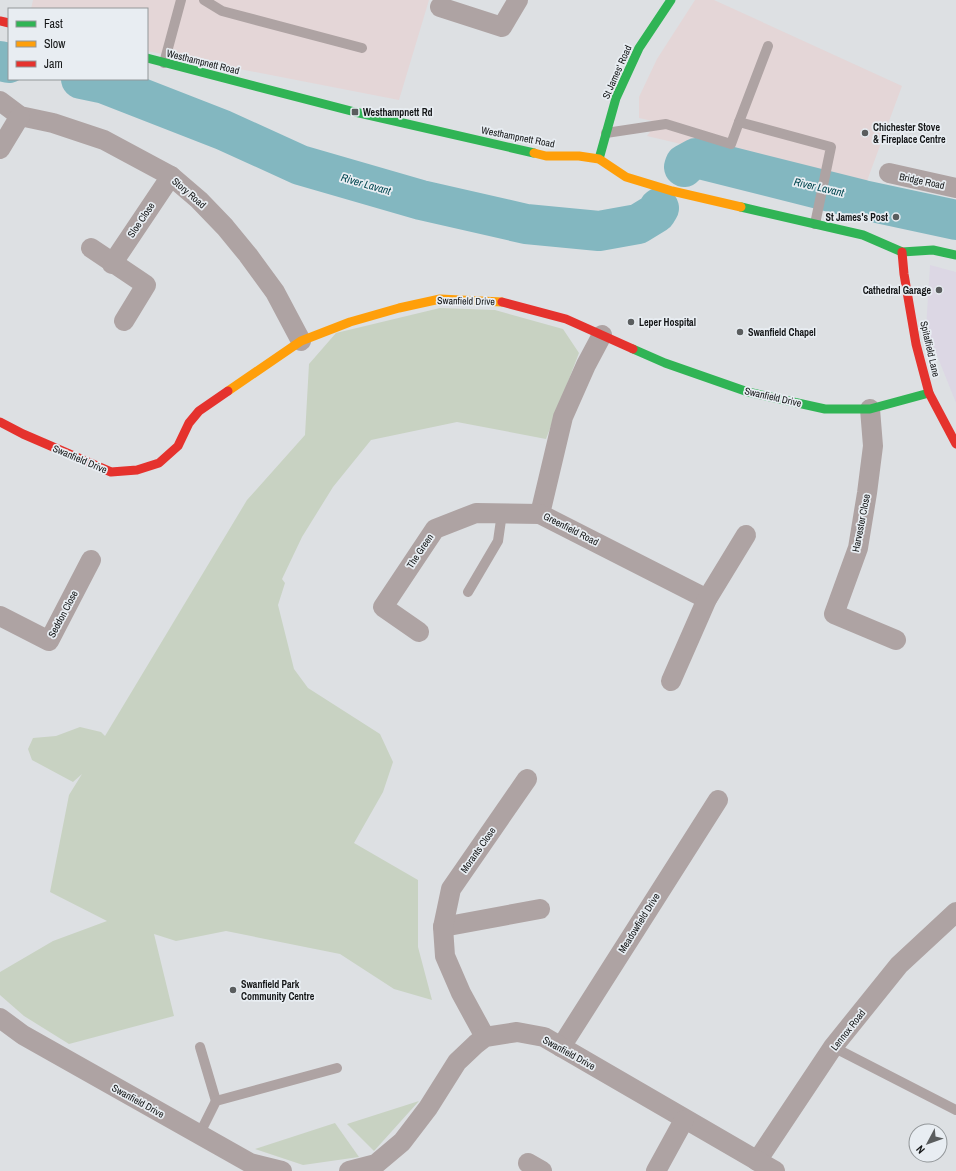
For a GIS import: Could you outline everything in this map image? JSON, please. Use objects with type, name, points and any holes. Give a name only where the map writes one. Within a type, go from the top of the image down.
[{"type":"street","points":[[440,7],[502,27],[518,0]]},
{"type":"street","name":"St James' Road","points":[[599,159],[616,98],[639,48],[671,0]]},
{"type":"street","name":"Westhampnett Road","points":[[148,58],[355,112],[546,156],[579,156],[599,159],[626,177],[672,191],[862,235],[902,252]]},
{"type":"street","points":[[0,101],[20,116],[0,149]]},
{"type":"street","name":"Story Road","points":[[20,116],[53,123],[104,140],[171,176],[199,200],[226,227],[275,292],[302,342]]},
{"type":"street","name":"Bridge Road","points":[[889,173],[956,188]]},
{"type":"street","name":"Sloe Close","points":[[112,264],[171,176]]},
{"type":"street","points":[[91,248],[112,264],[146,285],[124,320]]},
{"type":"street","points":[[902,252],[933,250],[956,255]]},
{"type":"street","name":"Spitalfield Lane","points":[[902,252],[904,274],[916,344],[929,392],[956,444]]},
{"type":"street","name":"Swanfield Drive","points":[[0,422],[23,434],[111,472],[137,470],[159,463],[178,446],[189,423],[199,411],[302,342],[350,322],[440,298],[502,302],[566,319],[665,363],[748,392],[825,409],[870,409],[929,392]]},
{"type":"street","name":"Greenfield Road","points":[[602,335],[586,365],[563,416],[540,514],[707,599]]},
{"type":"street","name":"Harvester Close","points":[[870,409],[873,446],[858,548],[834,614],[896,640]]},
{"type":"street","name":"The Green","points":[[420,632],[383,607],[435,529],[476,513],[540,514]]},
{"type":"street","points":[[671,681],[707,599],[746,535]]},
{"type":"street","name":"Seddon Close","points":[[0,616],[49,641],[91,560]]},
{"type":"street","name":"Morants Close","points":[[485,1037],[461,993],[445,956],[443,927],[451,889],[527,779]]},
{"type":"street","name":"Meadowfield Drive","points":[[561,1047],[718,800]]},
{"type":"street","points":[[443,927],[540,909]]},
{"type":"street","name":"Lennox Road","points":[[757,1162],[833,1047],[899,965],[956,912]]},
{"type":"street","name":"Swanfield Drive","points":[[0,1018],[23,1035],[250,1163],[282,1171]]},
{"type":"street","name":"Swanfield Drive","points":[[485,1037],[517,1032],[544,1037],[684,1120],[775,1171]]},
{"type":"street","points":[[349,1171],[378,1168],[402,1142],[428,1108],[457,1062],[485,1037]]},
{"type":"street","points":[[656,1171],[684,1120]]},
{"type":"lane","points":[[164,63],[181,0]]},
{"type":"lane","points":[[204,0],[222,11],[362,48]]},
{"type":"lane","points":[[606,134],[666,124],[731,144],[768,46]]},
{"type":"lane","points":[[739,122],[831,147],[815,224]]},
{"type":"lane","points":[[468,592],[498,541],[502,514]]},
{"type":"lane","points":[[199,1135],[216,1101],[200,1047]]},
{"type":"lane","points":[[833,1047],[956,1110]]},
{"type":"lane","points":[[216,1101],[337,1068]]},
{"type":"shaded area","points":[[33,0],[429,0],[399,100],[148,51],[148,8],[31,8]]},
{"type":"shaded area","points":[[695,0],[714,0],[902,86],[864,189],[817,176],[647,136],[657,122],[639,118],[639,97],[657,59]]},
{"type":"shaded area","points":[[930,265],[956,272],[956,403],[926,328]]},
{"type":"green space","points":[[440,308],[495,310],[563,329],[579,353],[546,439],[457,422],[371,440],[333,487],[302,537],[282,579],[285,583],[278,605],[294,669],[308,688],[380,734],[393,762],[383,792],[354,843],[418,880],[418,947],[432,1000],[394,989],[340,954],[226,931],[176,941],[154,934],[174,1016],[69,1044],[24,1016],[0,995],[0,972],[53,941],[107,921],[50,892],[69,795],[82,774],[73,782],[32,760],[28,749],[33,738],[56,736],[80,727],[101,732],[105,736],[247,500],[305,435],[309,364],[336,333]]},
{"type":"green space","points":[[419,1101],[374,1151],[347,1124]]},
{"type":"green space","points":[[335,1123],[359,1157],[303,1165],[255,1149]]},
{"type":"waterway","name":"River Lavant","points":[[0,61],[8,63]]},
{"type":"waterway","name":"River Lavant","points":[[86,80],[105,84],[223,130],[300,165],[421,200],[526,224],[599,231],[638,224],[656,213],[659,208]]},
{"type":"waterway","name":"River Lavant","points":[[684,167],[685,164],[696,158],[863,200],[956,220]]},
{"type":"traffic: fast","points":[[599,159],[616,98],[639,48],[671,0]]},
{"type":"traffic: fast","points":[[148,58],[355,112],[534,153]]},
{"type":"traffic: fast","points":[[741,207],[863,235],[902,252],[933,250],[956,255]]},
{"type":"traffic: fast","points":[[633,349],[665,363],[748,392],[825,409],[870,409],[929,393]]},
{"type":"traffic: slow","points":[[534,153],[546,156],[579,156],[599,159],[626,177],[672,191],[741,207]]},
{"type":"traffic: slow","points":[[228,391],[301,341],[350,322],[399,308],[440,299],[502,302]]},
{"type":"traffic: jam","points":[[0,21],[8,23]]},
{"type":"traffic: jam","points":[[902,252],[904,274],[916,344],[929,393],[956,444]]},
{"type":"traffic: jam","points":[[502,302],[566,319],[633,349]]},
{"type":"traffic: jam","points":[[0,422],[23,434],[111,472],[137,470],[159,463],[178,446],[189,423],[199,411],[228,391]]},
{"type":"place","name":"Westhampnett Rd","points":[[355,112]]},
{"type":"place","name":"Chichester Stove & Fireplace Centre","points":[[865,133]]},
{"type":"place","name":"St James's Post","points":[[896,217]]},
{"type":"place","name":"Cathedral Garage","points":[[939,290]]},
{"type":"place","name":"Leper Hospital","points":[[631,322]]},
{"type":"place","name":"Swanfield Chapel","points":[[740,332]]},
{"type":"place","name":"Swanfield Park Community Centre","points":[[233,990]]}]
